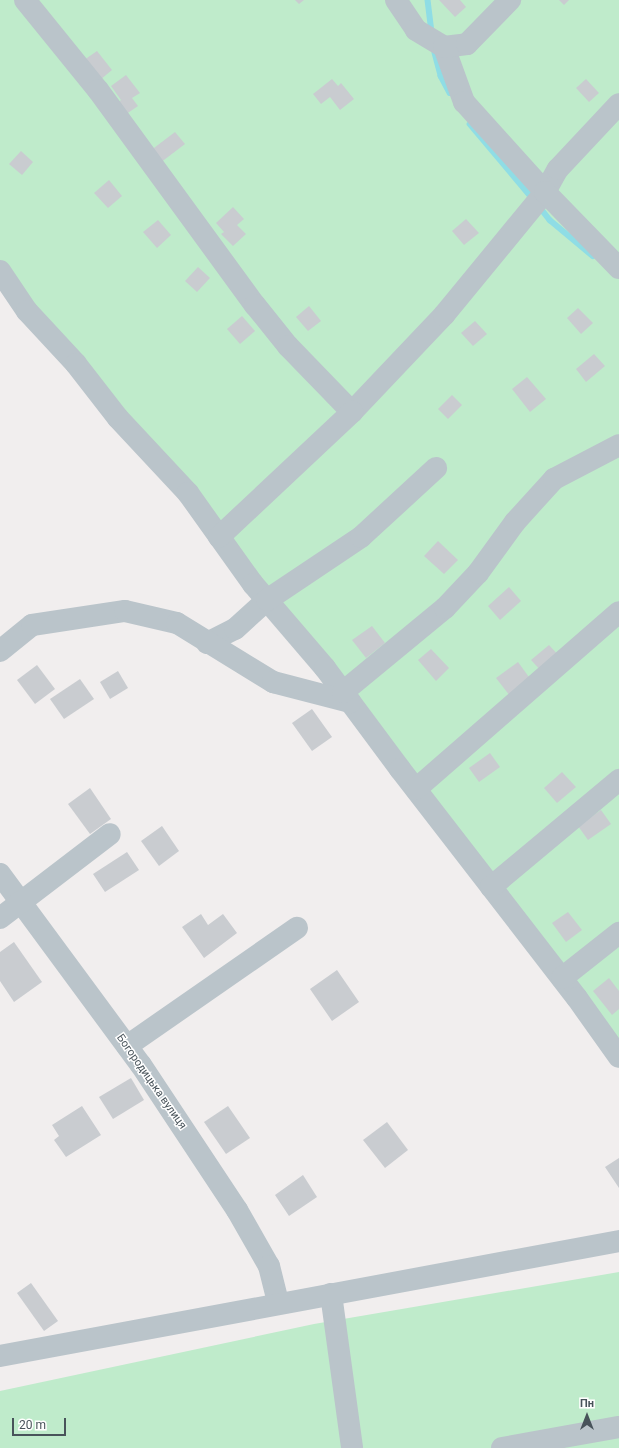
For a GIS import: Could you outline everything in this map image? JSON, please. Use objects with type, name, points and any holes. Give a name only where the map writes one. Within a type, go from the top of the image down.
[{"type":"street","points":[[25,0],[98,90],[255,305],[288,346],[352,412]]},
{"type":"street","points":[[396,0],[416,30],[437,43],[467,44],[510,0]]},
{"type":"street","points":[[437,43],[464,102],[544,192],[619,267]]},
{"type":"street","points":[[219,537],[352,412],[444,314],[544,192],[558,169],[619,104]]},
{"type":"street","points":[[0,271],[27,311],[76,364],[118,418],[188,493],[267,600],[346,697],[562,978],[619,1057]]},
{"type":"street","points":[[346,697],[445,608],[478,573],[515,522],[554,479],[619,445]]},
{"type":"street","points":[[207,643],[234,629],[267,600],[361,537],[436,468]]},
{"type":"street","points":[[0,651],[32,625],[125,611],[177,623],[207,643],[273,682],[346,697]]},
{"type":"street","points":[[416,789],[619,612]]},
{"type":"street","points":[[491,887],[619,780]]},
{"type":"street","points":[[0,918],[20,901],[62,872],[110,834]]},
{"type":"street","name":"Богородицька вулиця","points":[[0,874],[127,1046],[237,1210],[269,1266],[278,1302]]},
{"type":"street","points":[[127,1046],[297,928]]},
{"type":"street","points":[[562,978],[619,933]]},
{"type":"street","points":[[0,1356],[278,1302],[331,1294],[619,1241]]},
{"type":"street","points":[[331,1294],[352,1448]]},
{"type":"street","points":[[502,1448],[619,1427]]},
{"type":"green space","points":[[0,0],[619,0],[619,1068],[0,262]]},
{"type":"green space","points":[[619,1272],[619,1448],[0,1448],[0,1391],[314,1324]]},
{"type":"building","points":[[295,0],[304,0],[299,4]]},
{"type":"building","points":[[439,0],[460,0],[466,7],[455,17]]},
{"type":"building","points":[[559,0],[569,0],[564,5]]},
{"type":"building","points":[[97,51],[112,70],[100,80],[84,60]]},
{"type":"building","points":[[126,75],[140,93],[132,98],[138,106],[122,117],[114,106],[121,100],[111,86]]},
{"type":"building","points":[[332,79],[338,86],[341,83],[354,99],[340,110],[330,97],[321,104],[313,94]]},
{"type":"building","points":[[586,79],[599,93],[589,102],[576,88]]},
{"type":"building","points":[[175,132],[185,144],[160,163],[150,151]]},
{"type":"building","points":[[21,151],[33,162],[22,175],[9,164]]},
{"type":"building","points":[[109,180],[122,196],[108,208],[94,193]]},
{"type":"building","points":[[233,207],[244,219],[237,225],[246,234],[233,246],[221,234],[224,232],[216,223]]},
{"type":"building","points":[[466,219],[479,233],[464,245],[452,231]]},
{"type":"building","points":[[158,220],[171,235],[157,248],[143,232]]},
{"type":"building","points":[[198,267],[210,278],[197,292],[185,281]]},
{"type":"building","points":[[309,306],[321,321],[308,331],[296,317]]},
{"type":"building","points":[[578,308],[593,323],[581,334],[567,318]]},
{"type":"building","points":[[242,316],[255,331],[240,344],[227,329]]},
{"type":"building","points":[[475,321],[487,334],[473,346],[461,333]]},
{"type":"building","points":[[594,354],[605,366],[586,382],[576,369]]},
{"type":"building","points":[[527,377],[546,399],[530,412],[512,389]]},
{"type":"building","points":[[452,395],[462,405],[448,419],[438,409]]},
{"type":"building","points":[[438,541],[458,560],[444,574],[424,556]]},
{"type":"building","points":[[509,587],[521,601],[500,620],[488,606]]},
{"type":"building","points":[[372,626],[385,643],[366,658],[352,640]]},
{"type":"building","points":[[549,645],[561,658],[544,674],[531,660]]},
{"type":"building","points":[[431,649],[449,668],[436,681],[418,660]]},
{"type":"building","points":[[518,662],[534,684],[513,700],[496,678]]},
{"type":"building","points":[[37,665],[55,689],[35,704],[17,680]]},
{"type":"building","points":[[118,671],[128,688],[110,699],[100,682]]},
{"type":"building","points":[[80,679],[94,699],[64,719],[50,699]]},
{"type":"building","points":[[312,709],[332,737],[312,751],[292,723]]},
{"type":"building","points":[[490,753],[500,767],[479,782],[469,768]]},
{"type":"building","points":[[562,772],[576,787],[557,803],[544,788]]},
{"type":"building","points":[[90,788],[111,819],[90,834],[68,804]]},
{"type":"building","points":[[601,810],[611,824],[588,840],[578,826]]},
{"type":"building","points":[[162,826],[179,851],[159,866],[141,841]]},
{"type":"building","points":[[127,852],[139,870],[105,892],[93,874]]},
{"type":"building","points":[[568,912],[582,930],[566,942],[552,923]]},
{"type":"building","points":[[201,914],[208,925],[223,914],[237,933],[204,958],[182,927]]},
{"type":"building","points":[[14,942],[42,982],[14,1002],[0,981],[0,952]]},
{"type":"building","points":[[337,970],[359,1002],[332,1021],[310,989]]},
{"type":"building","points":[[609,978],[619,991],[619,1009],[612,1015],[593,991]]},
{"type":"building","points":[[131,1078],[144,1100],[113,1119],[99,1097]]},
{"type":"building","points":[[82,1106],[101,1135],[66,1157],[54,1140],[59,1136],[52,1125]]},
{"type":"building","points":[[228,1106],[250,1138],[226,1154],[204,1122]]},
{"type":"building","points":[[387,1122],[408,1150],[385,1168],[363,1140]]},
{"type":"building","points":[[619,1158],[619,1188],[605,1167]]},
{"type":"building","points":[[303,1175],[317,1197],[289,1216],[275,1195]]},
{"type":"building","points":[[31,1283],[58,1321],[44,1331],[17,1293]]},
{"type":"waterway","points":[[428,0],[432,32]]},
{"type":"waterway","points":[[435,53],[441,76],[450,93]]},
{"type":"waterway","points":[[470,124],[534,200]]},
{"type":"waterway","points":[[539,206],[550,220],[593,256]]}]
